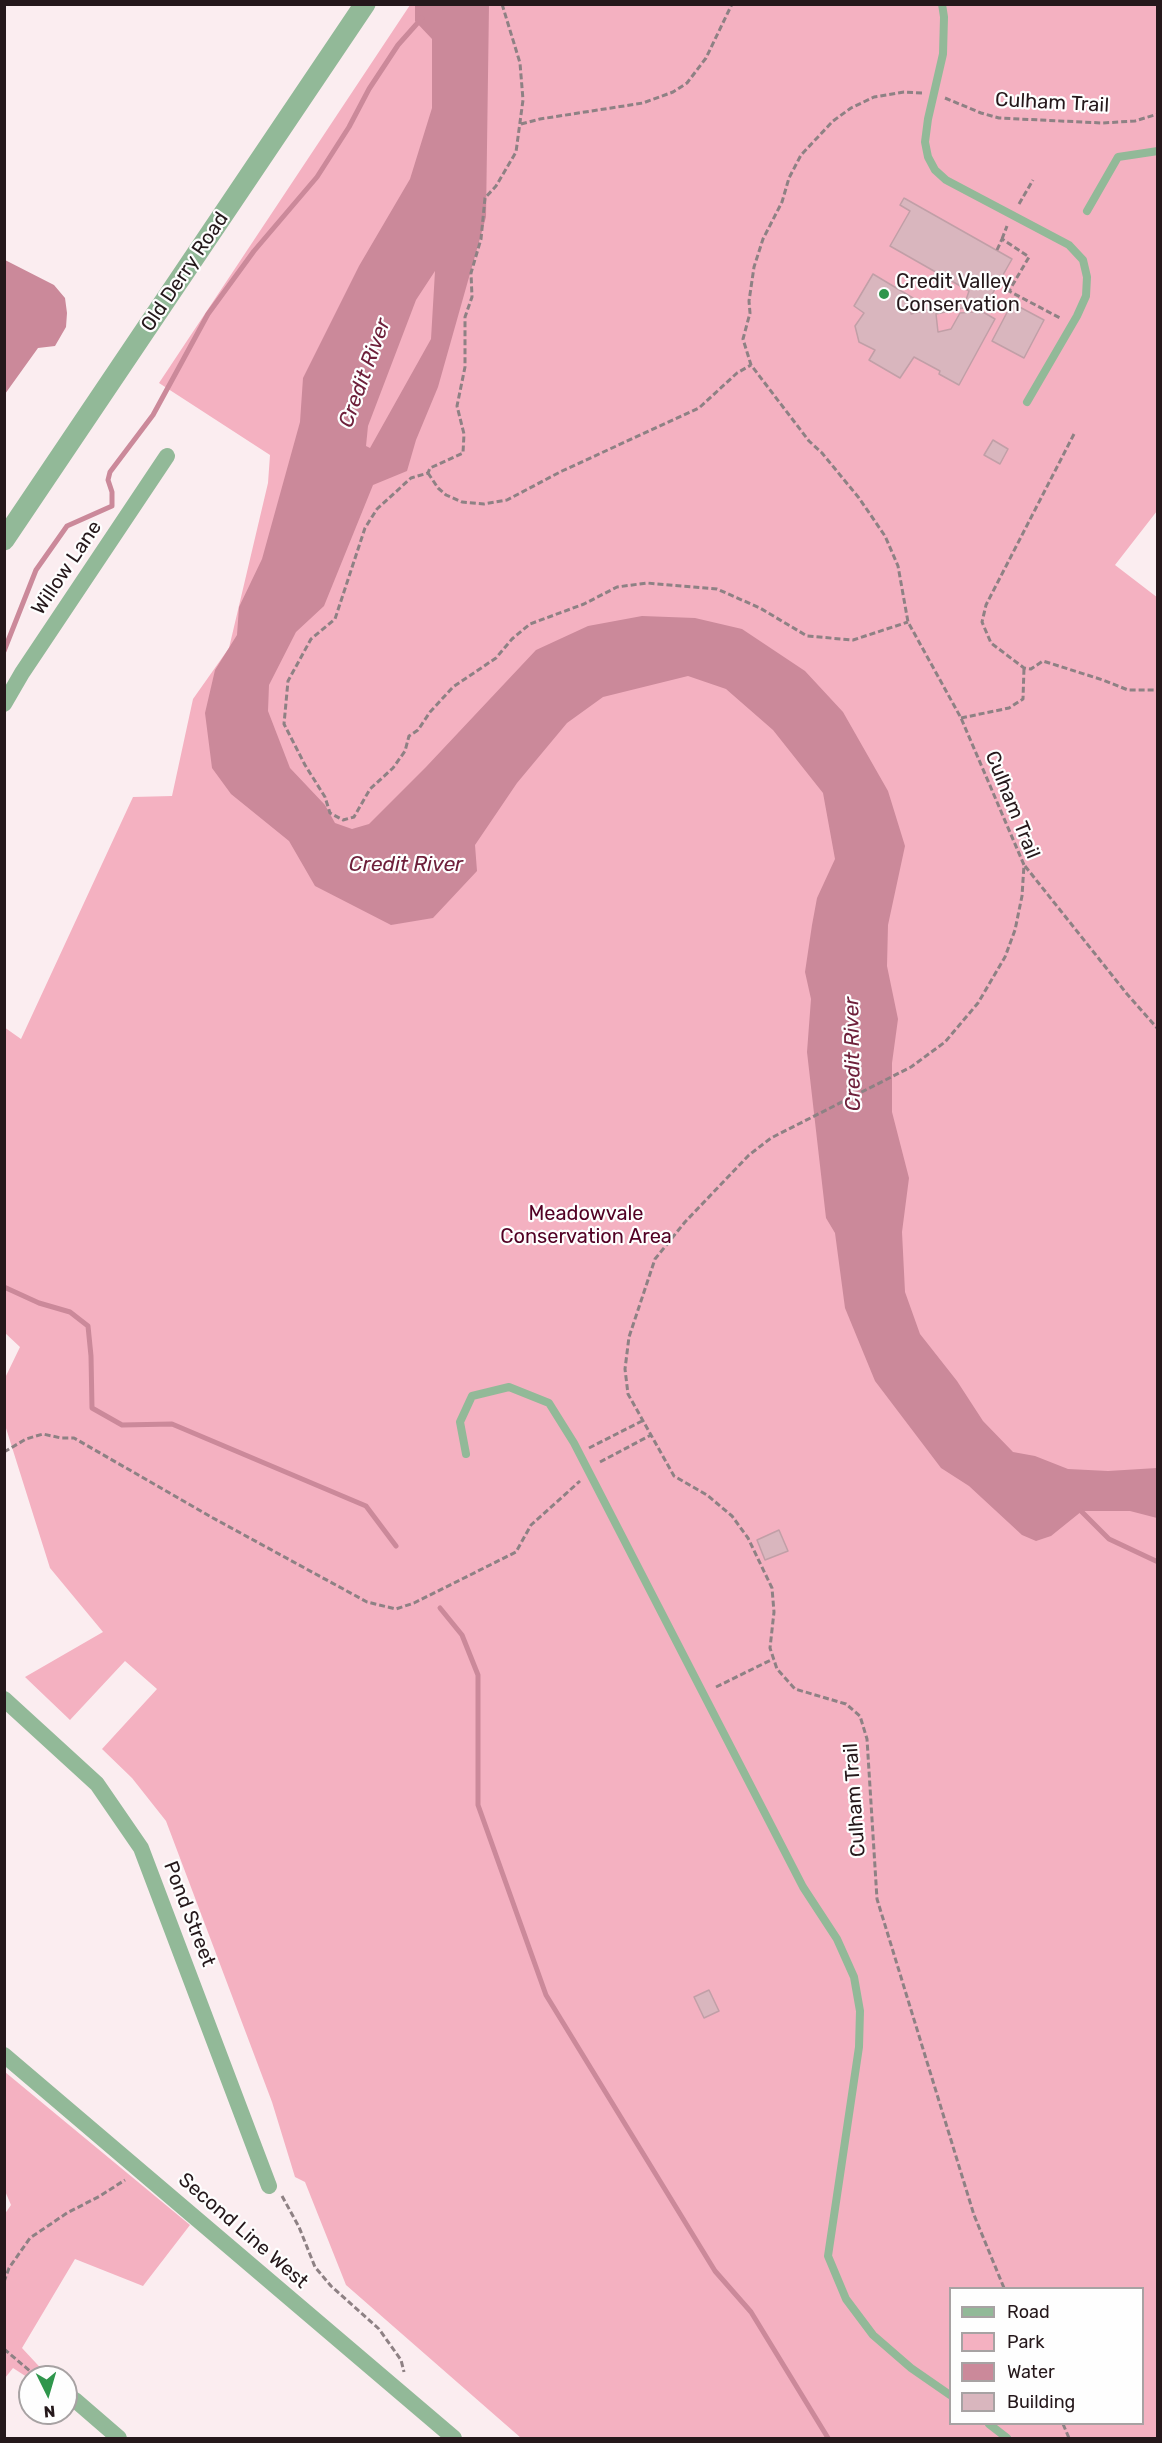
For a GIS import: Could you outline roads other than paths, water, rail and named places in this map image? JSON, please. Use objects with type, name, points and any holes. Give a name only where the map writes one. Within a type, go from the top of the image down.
[{"type":"street","name":"Old Derry Road","points":[[4,540],[365,4]]},
{"type":"street","name":"Willow Lane","points":[[4,704],[22,673],[167,456]]},
{"type":"street","name":"Pond Street","points":[[4,1699],[97,1784],[141,1848],[269,2186]]},
{"type":"street","name":"Second Line West","points":[[4,2055],[454,2439]]},
{"type":"street","points":[[78,2403],[119,2439]]},
{"type":"lane","points":[[942,4],[944,54],[928,119],[925,142],[928,157],[935,170],[946,180],[1069,245],[1083,260],[1087,277],[1086,296],[1072,325],[1027,402]]},
{"type":"lane","points":[[1087,211],[1118,157],[1158,151]]},
{"type":"lane","points":[[466,1454],[460,1422],[472,1396],[509,1387],[549,1403],[580,1453],[803,1887],[837,1939],[854,1977],[860,2011],[859,2048],[828,2256],[846,2299],[873,2335],[911,2368],[949,2394]]},
{"type":"lane","points":[[990,2425],[1007,2439]]},
{"type":"water","name":"Credit River","points":[[415,5],[489,5],[486,217],[438,387],[416,440],[407,471],[373,485],[324,606],[296,632],[269,685],[268,711],[290,768],[325,805],[335,823],[352,829],[369,824],[536,650],[588,626],[642,616],[695,618],[742,629],[805,671],[843,712],[888,791],[905,846],[888,925],[887,966],[898,1019],[892,1063],[892,1112],[909,1178],[902,1232],[905,1292],[920,1334],[957,1381],[983,1421],[1013,1452],[1035,1456],[1068,1469],[1108,1471],[1157,1468],[1157,1518],[1130,1511],[1082,1511],[1051,1536],[1036,1541],[1022,1535],[969,1486],[941,1468],[875,1381],[845,1308],[835,1233],[826,1218],[807,1052],[811,999],[805,972],[817,898],[835,859],[823,793],[773,730],[726,689],[688,676],[603,697],[567,723],[517,783],[475,845],[477,871],[433,918],[391,925],[315,886],[289,841],[231,794],[212,768],[205,713],[215,670],[237,635],[239,607],[262,559],[300,422],[303,378],[359,266],[410,179],[432,108],[432,39],[415,21]],"holes":[[[435,271],[431,339],[370,448],[366,446],[368,426],[416,300]]]},
{"type":"water","points":[[5,260],[54,285],[65,298],[67,313],[66,327],[55,346],[38,348],[5,394]]},
{"type":"waterway","points":[[4,651],[36,570],[67,526],[112,506],[112,492],[108,480],[110,472],[153,415],[208,314],[254,251],[317,177],[398,45],[422,18]]},
{"type":"waterway","points":[[4,1287],[39,1303],[70,1312],[88,1326],[92,1408],[122,1425],[172,1424],[366,1506],[396,1546]]},
{"type":"waterway","points":[[1081,1511],[1109,1539],[1158,1562]]},
{"type":"waterway","points":[[440,1608],[462,1635],[478,1675],[478,1805],[546,1995],[715,2271],[751,2312],[828,2438]]},
{"type":"place","name":"Credit Valley Conservation","points":[[884,294]]},
{"type":"park label","name":"Meadowvale Conservation Area","points":[[586,1226]]}]
